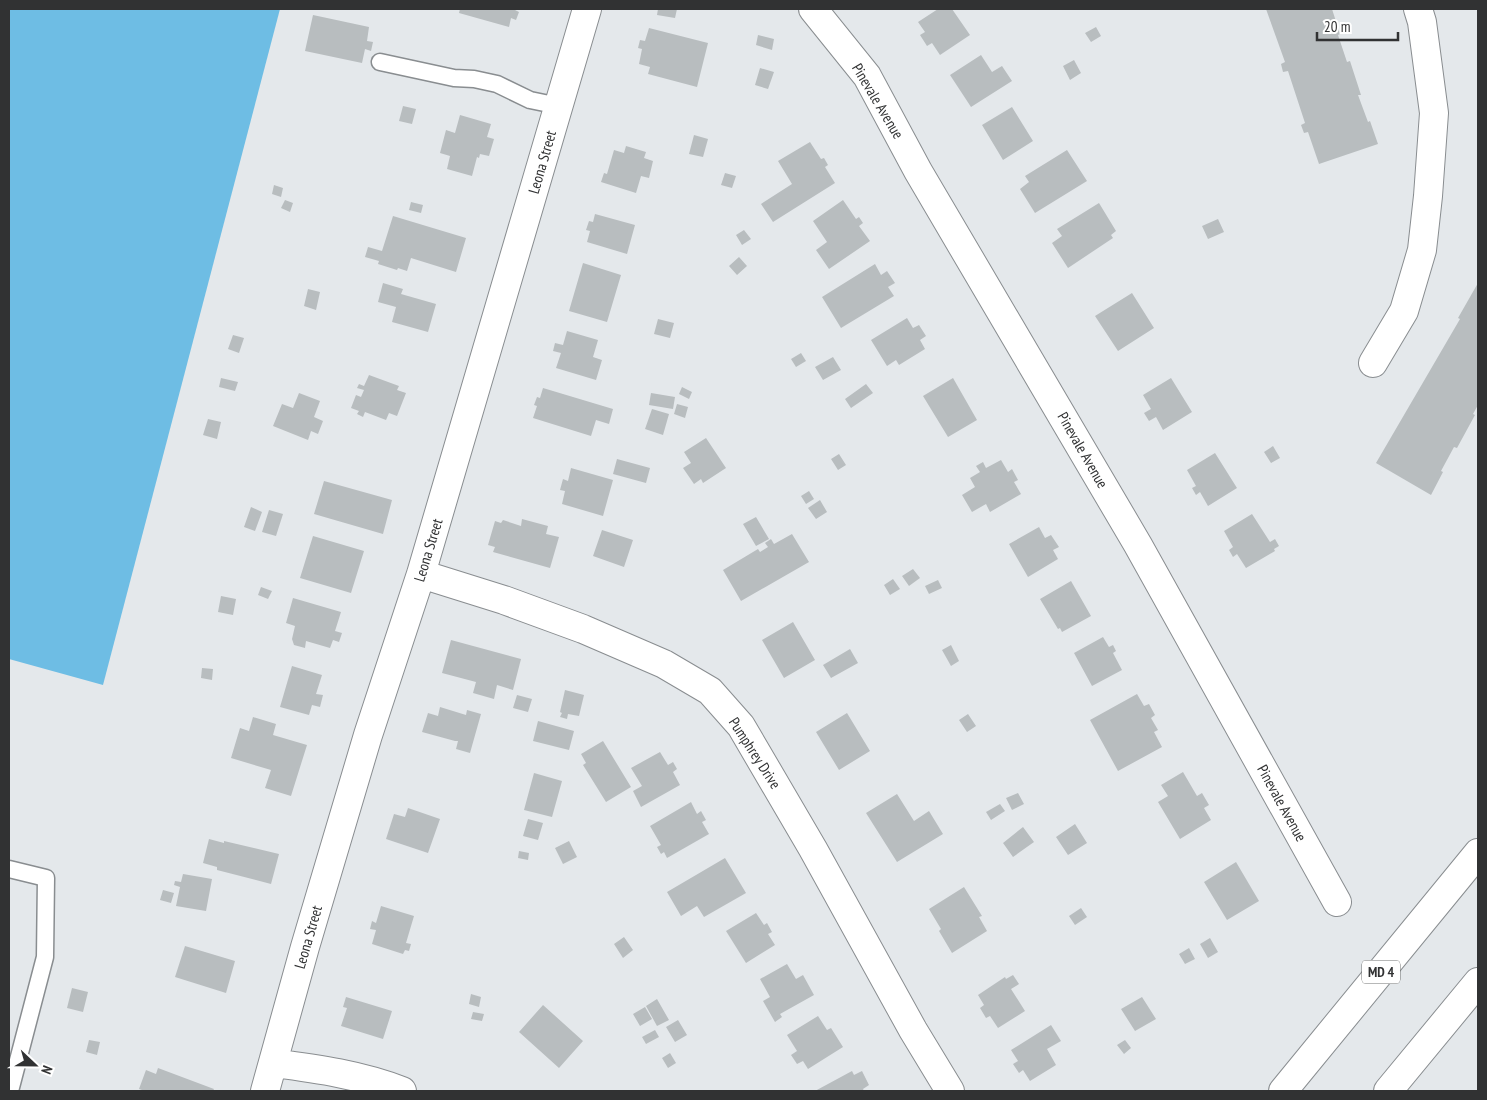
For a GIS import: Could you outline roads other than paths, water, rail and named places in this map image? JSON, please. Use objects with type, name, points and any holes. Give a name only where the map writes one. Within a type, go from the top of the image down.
[{"type":"main road","name":"Leona Street","points":[[265,1091],[368,735],[421,574],[587,9]]},
{"type":"main road","name":"Pinevale Avenue","points":[[813,9],[868,76],[918,170],[1138,545],[1337,902]]},
{"type":"main road","points":[[1373,363],[1404,311],[1422,250],[1434,113],[1422,22],[1418,9]]},
{"type":"main road","name":"Pumphrey Drive","points":[[421,574],[504,600],[583,629],[664,664],[710,691],[746,734],[813,849],[913,1030],[950,1091]]},
{"type":"main road","name":"MD 4","points":[[1283,1091],[1478,853]]},
{"type":"main road","points":[[1388,1091],[1478,982]]},
{"type":"main road","points":[[274,1063],[370,1080],[402,1091]]},
{"type":"lane","points":[[380,62],[454,78],[474,79],[497,84],[530,100],[559,106]]},
{"type":"lane","points":[[9,869],[46,878],[45,957],[10,1091]]}]
